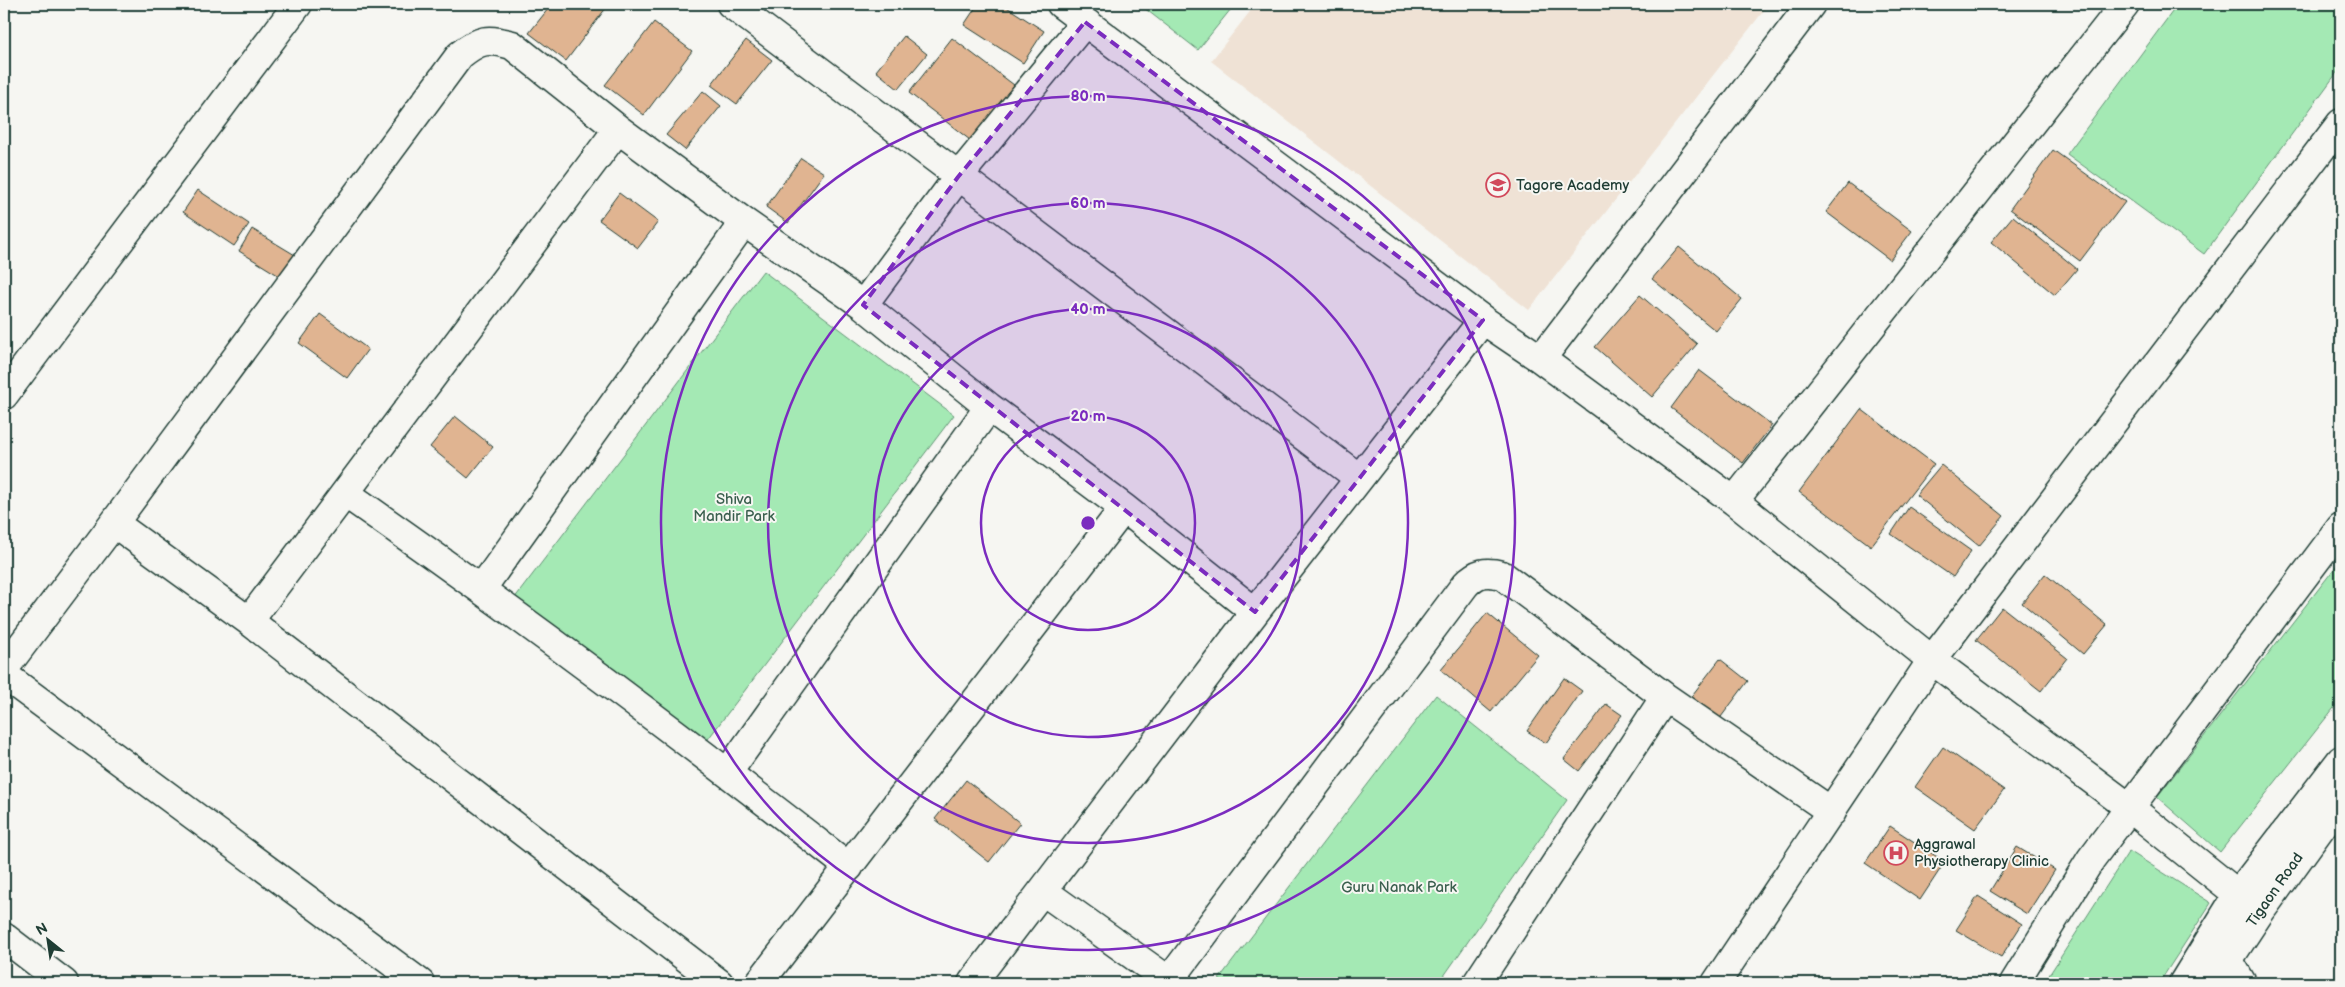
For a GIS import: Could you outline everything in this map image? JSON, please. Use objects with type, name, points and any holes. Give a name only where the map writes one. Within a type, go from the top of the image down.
[{"type":"street","points":[[4,395],[298,4]]},
{"type":"street","points":[[731,4],[1359,478]]},
{"type":"street","points":[[1060,4],[1483,320],[1541,359],[1734,501],[1932,660],[2130,808],[2260,912]]},
{"type":"street","points":[[1541,359],[1811,4]]},
{"type":"street","points":[[1734,501],[2125,4]]},
{"type":"street","points":[[863,305],[958,177],[1085,22]]},
{"type":"street","points":[[4,668],[114,523],[460,55],[474,44],[490,39],[512,45],[618,130],[744,222],[863,305],[989,407],[1124,508],[1255,612]]},
{"type":"street","points":[[1716,983],[1932,660],[2341,122]]},
{"type":"street","points":[[249,621],[618,130]]},
{"type":"street","points":[[482,588],[744,222]]},
{"type":"street","points":[[972,983],[1255,612],[1483,320]]},
{"type":"street","points":[[728,772],[989,407]]},
{"type":"street","points":[[344,493],[482,588],[728,772],[849,867]]},
{"type":"street","points":[[758,983],[1124,508]]},
{"type":"street","points":[[114,523],[249,621],[719,983]]},
{"type":"street","points":[[2014,983],[2091,859],[2341,527]]},
{"type":"street","points":[[1043,891],[1170,982],[1472,577],[1488,571],[1502,575],[1665,697],[1832,812]]},
{"type":"street","points":[[4,675],[420,983]]},
{"type":"street","points":[[1477,983],[1665,697]]},
{"type":"street","points":[[2183,983],[2238,894],[2341,760]]},
{"type":"street","name":"Tigaon Road","points":[[2213,983],[2260,912],[2341,800]]},
{"type":"street","points":[[4,938],[64,983]]},
{"type":"street","points":[[2228,959],[2242,983]]},
{"type":"highlighted area","points":[[1085,22],[1483,320],[1255,612],[863,305],[958,177]]},
{"type":"shaded area","name":"Tagore Academy","points":[[1256,4],[1769,4],[1529,310],[1211,61]]},
{"type":"green space","points":[[1139,4],[1235,4],[1198,50]]},
{"type":"green space","points":[[2178,4],[2341,4],[2341,67],[2204,254],[2067,154]]},
{"type":"green space","name":"Shiva Mandir Park","points":[[763,271],[954,415],[705,743],[514,599]]},
{"type":"green space","points":[[2341,560],[2341,699],[2220,852],[2157,797]]},
{"type":"green space","name":"Guru Nanak Park","points":[[1436,695],[1567,800],[1439,983],[1225,983],[1219,979]]},
{"type":"green space","points":[[2129,851],[2211,903],[2159,983],[2044,983]]},
{"type":"building","points":[[552,4],[601,4],[606,8],[566,61],[529,33]]},
{"type":"building","points":[[978,4],[1002,4],[1044,31],[1023,63],[964,25]]},
{"type":"building","points":[[654,22],[692,51],[644,115],[605,85]]},
{"type":"building","points":[[904,36],[927,54],[898,89],[876,71]]},
{"type":"building","points":[[952,38],[1014,85],[970,140],[909,93]]},
{"type":"building","points":[[746,40],[772,60],[737,104],[711,85]]},
{"type":"building","points":[[703,91],[721,106],[685,150],[666,135]]},
{"type":"building","points":[[2053,150],[2125,202],[2080,261],[2010,209]]},
{"type":"building","points":[[801,158],[824,173],[788,223],[766,207]]},
{"type":"building","points":[[1848,183],[1912,231],[1890,260],[1826,212]]},
{"type":"building","points":[[198,190],[249,224],[234,246],[183,212]]},
{"type":"building","points":[[619,193],[658,222],[638,248],[599,220]]},
{"type":"building","points":[[2013,216],[2077,269],[2055,295],[1991,242]]},
{"type":"building","points":[[252,229],[300,258],[286,280],[239,251]]},
{"type":"building","points":[[1679,247],[1742,299],[1716,331],[1652,279]]},
{"type":"building","points":[[1640,295],[1697,344],[1652,397],[1595,347]]},
{"type":"building","points":[[320,314],[368,349],[347,378],[299,343]]},
{"type":"building","points":[[1699,370],[1772,425],[1743,463],[1671,408]]},
{"type":"building","points":[[1861,409],[1934,464],[1871,546],[1799,492]]},
{"type":"building","points":[[455,416],[493,447],[468,478],[430,447]]},
{"type":"building","points":[[1941,465],[2004,516],[1979,546],[1916,495]]},
{"type":"building","points":[[1909,507],[1971,551],[1953,577],[1891,534]]},
{"type":"building","points":[[2045,574],[2107,625],[2083,654],[2022,603]]},
{"type":"building","points":[[2002,607],[2067,658],[2041,691],[1976,640]]},
{"type":"building","points":[[1487,613],[1538,655],[1491,712],[1441,670]]},
{"type":"building","points":[[1720,659],[1748,681],[1712,729],[1683,707]]},
{"type":"building","points":[[1564,678],[1582,691],[1546,743],[1527,731]]},
{"type":"building","points":[[1606,704],[1622,715],[1579,771],[1564,759]]},
{"type":"building","points":[[1943,747],[2004,790],[1975,829],[1915,787]]},
{"type":"building","points":[[966,780],[1020,823],[989,862],[935,819]]},
{"type":"building","points":[[1890,826],[1945,862],[1920,900],[1865,863]]},
{"type":"building","points":[[2017,847],[2055,870],[2027,914],[1990,891]]},
{"type":"building","points":[[1978,896],[2022,924],[2001,957],[1956,930]]},
{"type":"place","name":"Tagore Academy","points":[[1498,185]]},
{"type":"place","name":"Aggrawal Physiotherapy Clinic","points":[[1896,853]]}]
